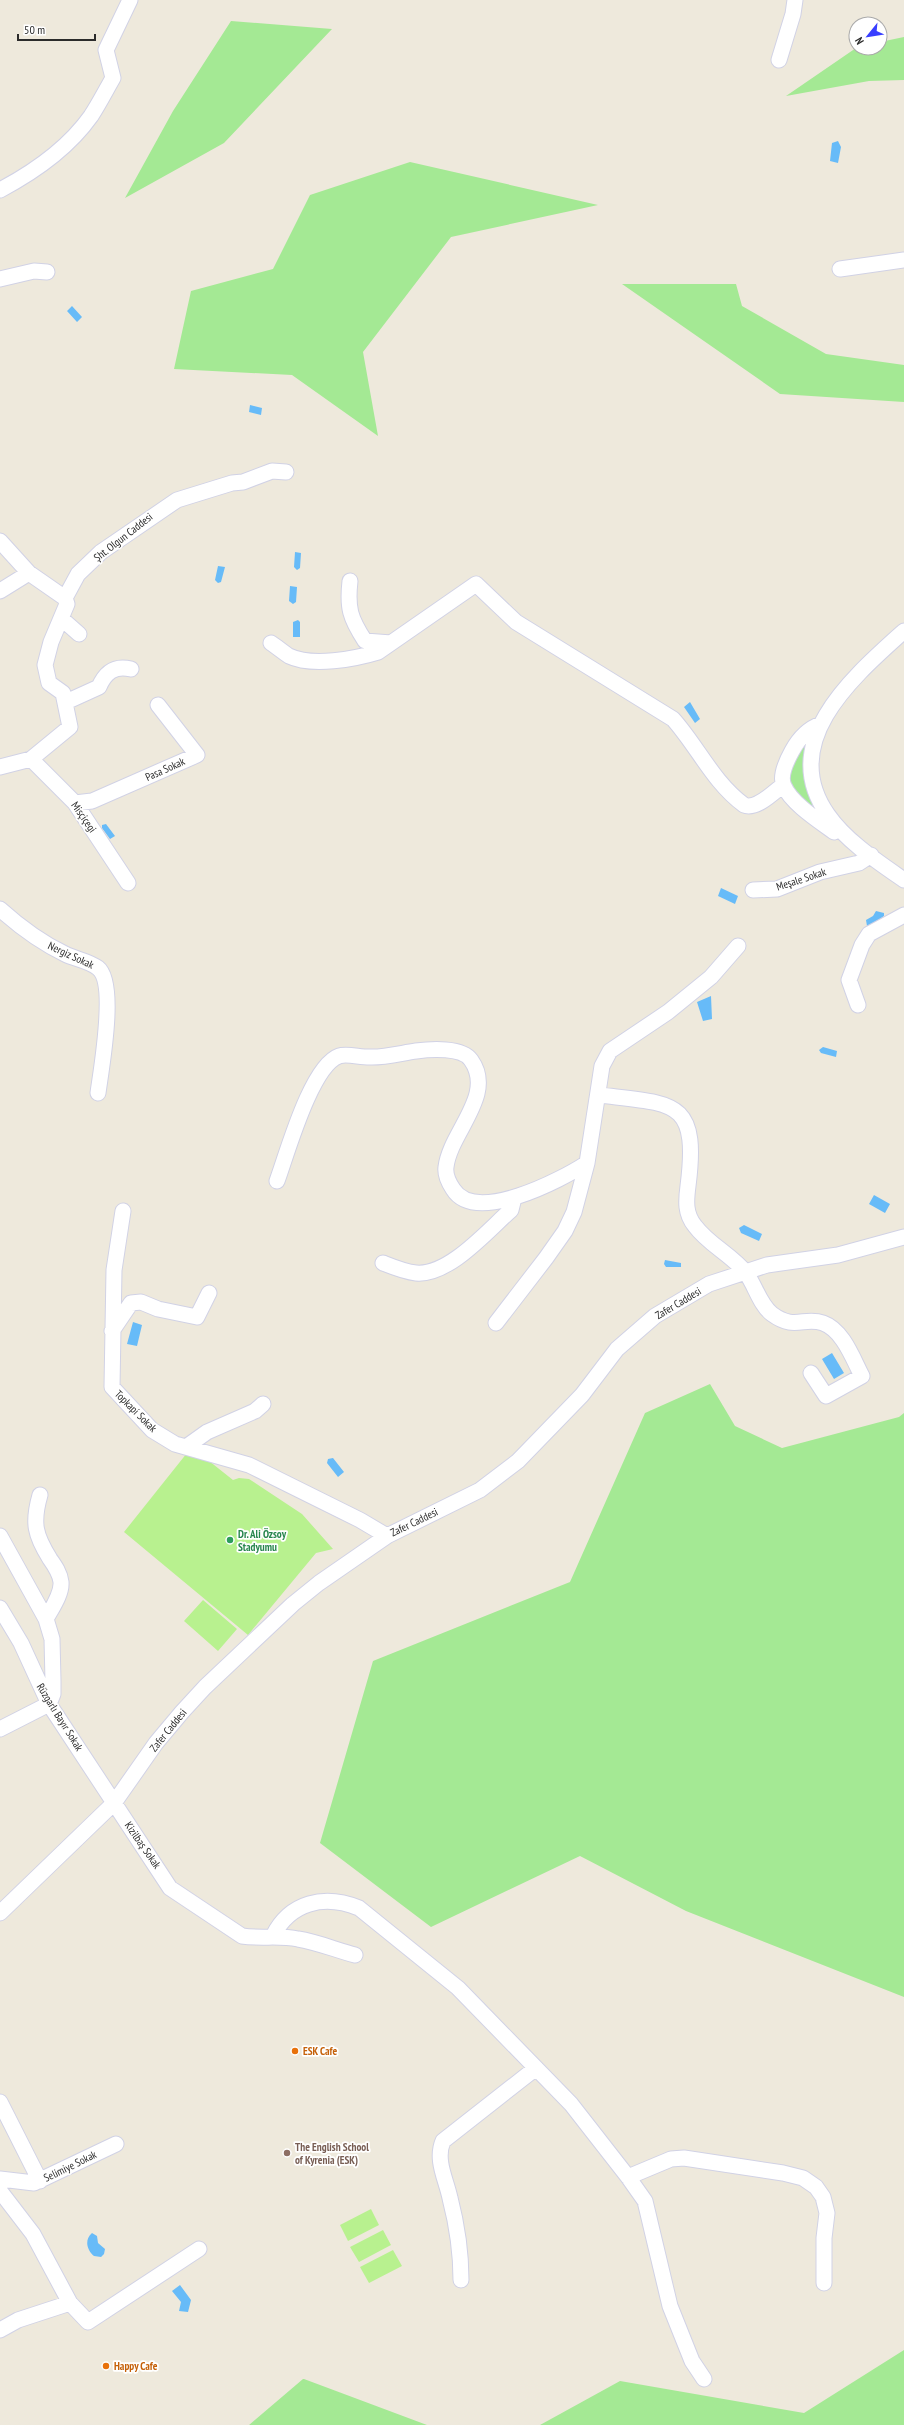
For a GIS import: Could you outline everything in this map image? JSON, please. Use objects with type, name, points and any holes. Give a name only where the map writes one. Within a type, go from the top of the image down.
[{"type":"street","points":[[0,190],[17,181],[55,153],[91,115],[113,78],[106,50],[130,0]]},
{"type":"street","points":[[779,60],[793,14],[795,0]]},
{"type":"street","points":[[840,269],[904,260]]},
{"type":"street","points":[[0,279],[34,271],[47,272]]},
{"type":"street","name":"Şht. Olgun Caddesi","points":[[31,759],[70,727],[66,702],[62,693],[49,683],[45,665],[51,642],[62,619],[67,604],[65,598],[78,574],[101,552],[177,500],[232,483],[243,482],[272,471],[286,472]]},
{"type":"street","points":[[0,541],[30,573],[65,598]]},
{"type":"street","points":[[0,591],[30,573]]},
{"type":"street","points":[[350,581],[347,602],[356,628],[366,641],[391,643]]},
{"type":"street","points":[[271,643],[290,656],[307,660],[334,661],[363,657],[378,652],[476,584],[516,622],[673,719],[688,736],[720,784],[744,805],[749,807],[755,805],[783,785]]},
{"type":"street","points":[[62,619],[79,634]]},
{"type":"street","points":[[904,630],[877,655],[826,712],[811,752],[811,774],[816,792],[828,815],[854,842],[904,880]]},
{"type":"street","points":[[66,702],[99,687],[104,675],[115,668],[131,669]]},
{"type":"street","name":"Pasa Sokak","points":[[75,803],[92,801],[197,755],[158,705]]},
{"type":"street","points":[[821,724],[808,729],[793,748],[784,767],[783,785],[790,796],[808,812],[835,833],[854,842]]},
{"type":"street","points":[[0,767],[31,759]]},
{"type":"street","name":"Misçiçegi","points":[[31,759],[75,803],[128,883]]},
{"type":"street","name":"Meşale Sokak","points":[[752,890],[777,889],[820,872],[859,863],[871,855]]},
{"type":"street","name":"Nergiz Sokak","points":[[0,909],[28,933],[53,948],[99,968],[104,975],[107,993],[106,1032],[98,1093]]},
{"type":"street","points":[[858,1005],[850,980],[862,946],[869,934],[904,915]]},
{"type":"street","points":[[496,1323],[565,1231],[580,1195],[599,1095],[602,1066],[610,1051],[668,1012],[711,977],[738,946]]},
{"type":"street","points":[[277,1181],[306,1100],[317,1077],[331,1061],[340,1056],[373,1058],[419,1050],[460,1052],[470,1059],[477,1072],[479,1081],[477,1096],[448,1156],[445,1168],[448,1182],[460,1197],[471,1203],[514,1198],[566,1177],[587,1164]]},
{"type":"street","points":[[599,1095],[655,1102],[676,1111],[686,1121],[690,1133],[691,1165],[686,1203],[688,1215],[695,1226],[710,1243],[745,1272],[771,1313],[790,1324],[822,1322],[834,1330],[844,1342],[862,1376],[826,1396],[811,1373]]},
{"type":"street","points":[[383,1263],[415,1273],[436,1270],[453,1261],[511,1210],[514,1198]]},
{"type":"street","name":"Topkapi Sokak","points":[[123,1211],[114,1270],[112,1387],[152,1430],[175,1444],[249,1465],[360,1520],[387,1536]]},
{"type":"street","name":"Zafer Caddesi","points":[[0,1913],[114,1803],[156,1743],[205,1687],[293,1604],[319,1583],[387,1536],[480,1490],[518,1461],[582,1395],[617,1349],[654,1316],[709,1284],[745,1272],[767,1265],[838,1255],[900,1236]]},
{"type":"street","points":[[112,1331],[131,1303],[141,1302],[158,1309],[197,1317],[210,1293]]},
{"type":"street","points":[[186,1446],[207,1432],[255,1411],[264,1404]]},
{"type":"street","points":[[40,1495],[35,1524],[38,1540],[58,1572],[61,1582],[60,1592],[46,1619]]},
{"type":"street","points":[[0,1536],[46,1619],[52,1639],[53,1681],[53,1694],[49,1704],[0,1729]]},
{"type":"street","name":"Rüzgarlı Bayır Sokak","points":[[0,1608],[21,1643],[49,1704],[114,1803]]},
{"type":"street","name":"Kizilbaş Sokak","points":[[114,1803],[170,1888],[242,1936],[255,1938],[273,1936]]},
{"type":"street","points":[[355,1955],[297,1938],[273,1936],[280,1923],[291,1912],[306,1904],[325,1901],[346,1902],[359,1908],[458,1988],[536,2068],[571,2104],[645,2201],[670,2306],[692,2361],[704,2379]]},
{"type":"street","points":[[461,2280],[461,2254],[450,2197],[440,2160],[440,2149],[443,2141],[536,2068]]},
{"type":"street","points":[[0,2102],[40,2181]]},
{"type":"street","name":"Selimiye Sokak","points":[[0,2179],[34,2183],[116,2144]]},
{"type":"street","points":[[628,2177],[671,2160],[684,2158],[783,2173],[803,2178],[816,2187],[823,2197],[828,2213],[824,2238],[824,2283]]},
{"type":"street","points":[[0,2191],[33,2234],[70,2303],[88,2322],[199,2249]]},
{"type":"street","points":[[0,2330],[18,2320],[70,2303]]},
{"type":"green space","points":[[231,21],[332,29],[224,143],[125,198],[173,111]]},
{"type":"green space","points":[[904,37],[904,80],[869,81],[786,96],[848,53],[848,56],[888,56],[888,40]]},
{"type":"green space","points":[[410,162],[598,205],[451,237],[363,352],[378,436],[292,375],[174,369],[191,291],[273,269],[310,195]]},
{"type":"green space","points":[[622,284],[736,284],[742,306],[826,354],[904,365],[904,402],[780,394]]},
{"type":"green space","points":[[809,733],[804,756],[804,767],[808,789],[823,820],[809,809],[786,777]]},
{"type":"green space","points":[[710,1384],[735,1426],[782,1448],[899,1417],[904,1413],[904,1997],[686,1911],[580,1856],[431,1927],[320,1843],[373,1661],[570,1582],[645,1413]]},
{"type":"green space","name":"Dr. Ali Özsoy Stadyumu","points":[[187,1453],[199,1453],[233,1480],[239,1478],[249,1479],[302,1514],[333,1549],[316,1553],[248,1635],[124,1532]]},
{"type":"green space","points":[[203,1600],[237,1629],[218,1651],[184,1621]]},
{"type":"green space","points":[[371,2209],[379,2225],[348,2241],[340,2225]]},
{"type":"green space","points":[[383,2230],[391,2245],[359,2262],[350,2247]]},
{"type":"green space","points":[[393,2250],[402,2266],[369,2283],[360,2267]]},
{"type":"green space","points":[[904,2350],[904,2425],[540,2425],[620,2381],[804,2413]]},
{"type":"green space","points":[[304,2379],[427,2425],[249,2425]]},
{"type":"water","points":[[838,141],[841,147],[838,163],[830,161],[832,143]]},
{"type":"water","points":[[72,306],[82,317],[77,322],[67,311]]},
{"type":"water","points":[[250,405],[262,408],[261,415],[249,412]]},
{"type":"water","points":[[295,552],[301,553],[300,568],[297,570],[294,567]]},
{"type":"water","points":[[218,566],[225,567],[221,582],[218,583],[215,580]]},
{"type":"water","points":[[290,586],[297,587],[296,602],[293,604],[289,601]]},
{"type":"water","points":[[298,620],[300,622],[300,637],[293,637],[293,622]]},
{"type":"water","points":[[690,702],[700,719],[695,723],[684,707]]},
{"type":"water","points":[[106,824],[115,836],[110,839],[102,828],[102,825]]},
{"type":"water","points":[[721,888],[738,896],[735,904],[718,896]]},
{"type":"water","points":[[876,911],[884,913],[884,916],[870,926],[867,926],[866,920],[873,916]]},
{"type":"water","points":[[711,996],[712,1019],[703,1021],[697,1002]]},
{"type":"water","points":[[823,1047],[837,1051],[836,1057],[821,1053],[819,1050]]},
{"type":"water","points":[[874,1195],[890,1204],[885,1213],[869,1204]]},
{"type":"water","points":[[744,1225],[762,1234],[759,1241],[741,1233],[739,1228]]},
{"type":"water","points":[[665,1260],[681,1263],[681,1267],[666,1267],[664,1264]]},
{"type":"water","points":[[133,1322],[142,1325],[137,1346],[127,1344]]},
{"type":"water","points":[[832,1353],[844,1373],[834,1379],[822,1359]]},
{"type":"water","points":[[333,1458],[344,1472],[338,1477],[327,1463],[328,1459]]},
{"type":"water","points":[[92,2233],[97,2236],[98,2243],[105,2249],[104,2254],[101,2257],[94,2256],[88,2248],[87,2242]]},
{"type":"water","points":[[180,2285],[191,2300],[188,2312],[179,2311],[181,2302],[172,2291]]},
{"type":"place","name":"Dr. Ali Özsoy Stadyumu","points":[[230,1540]]},
{"type":"place","name":"ESK Cafe","points":[[295,2051]]},
{"type":"place","name":"The English School of Kyrenia (ESK)","points":[[287,2153]]},
{"type":"place","name":"Happy Cafe","points":[[106,2366]]}]
